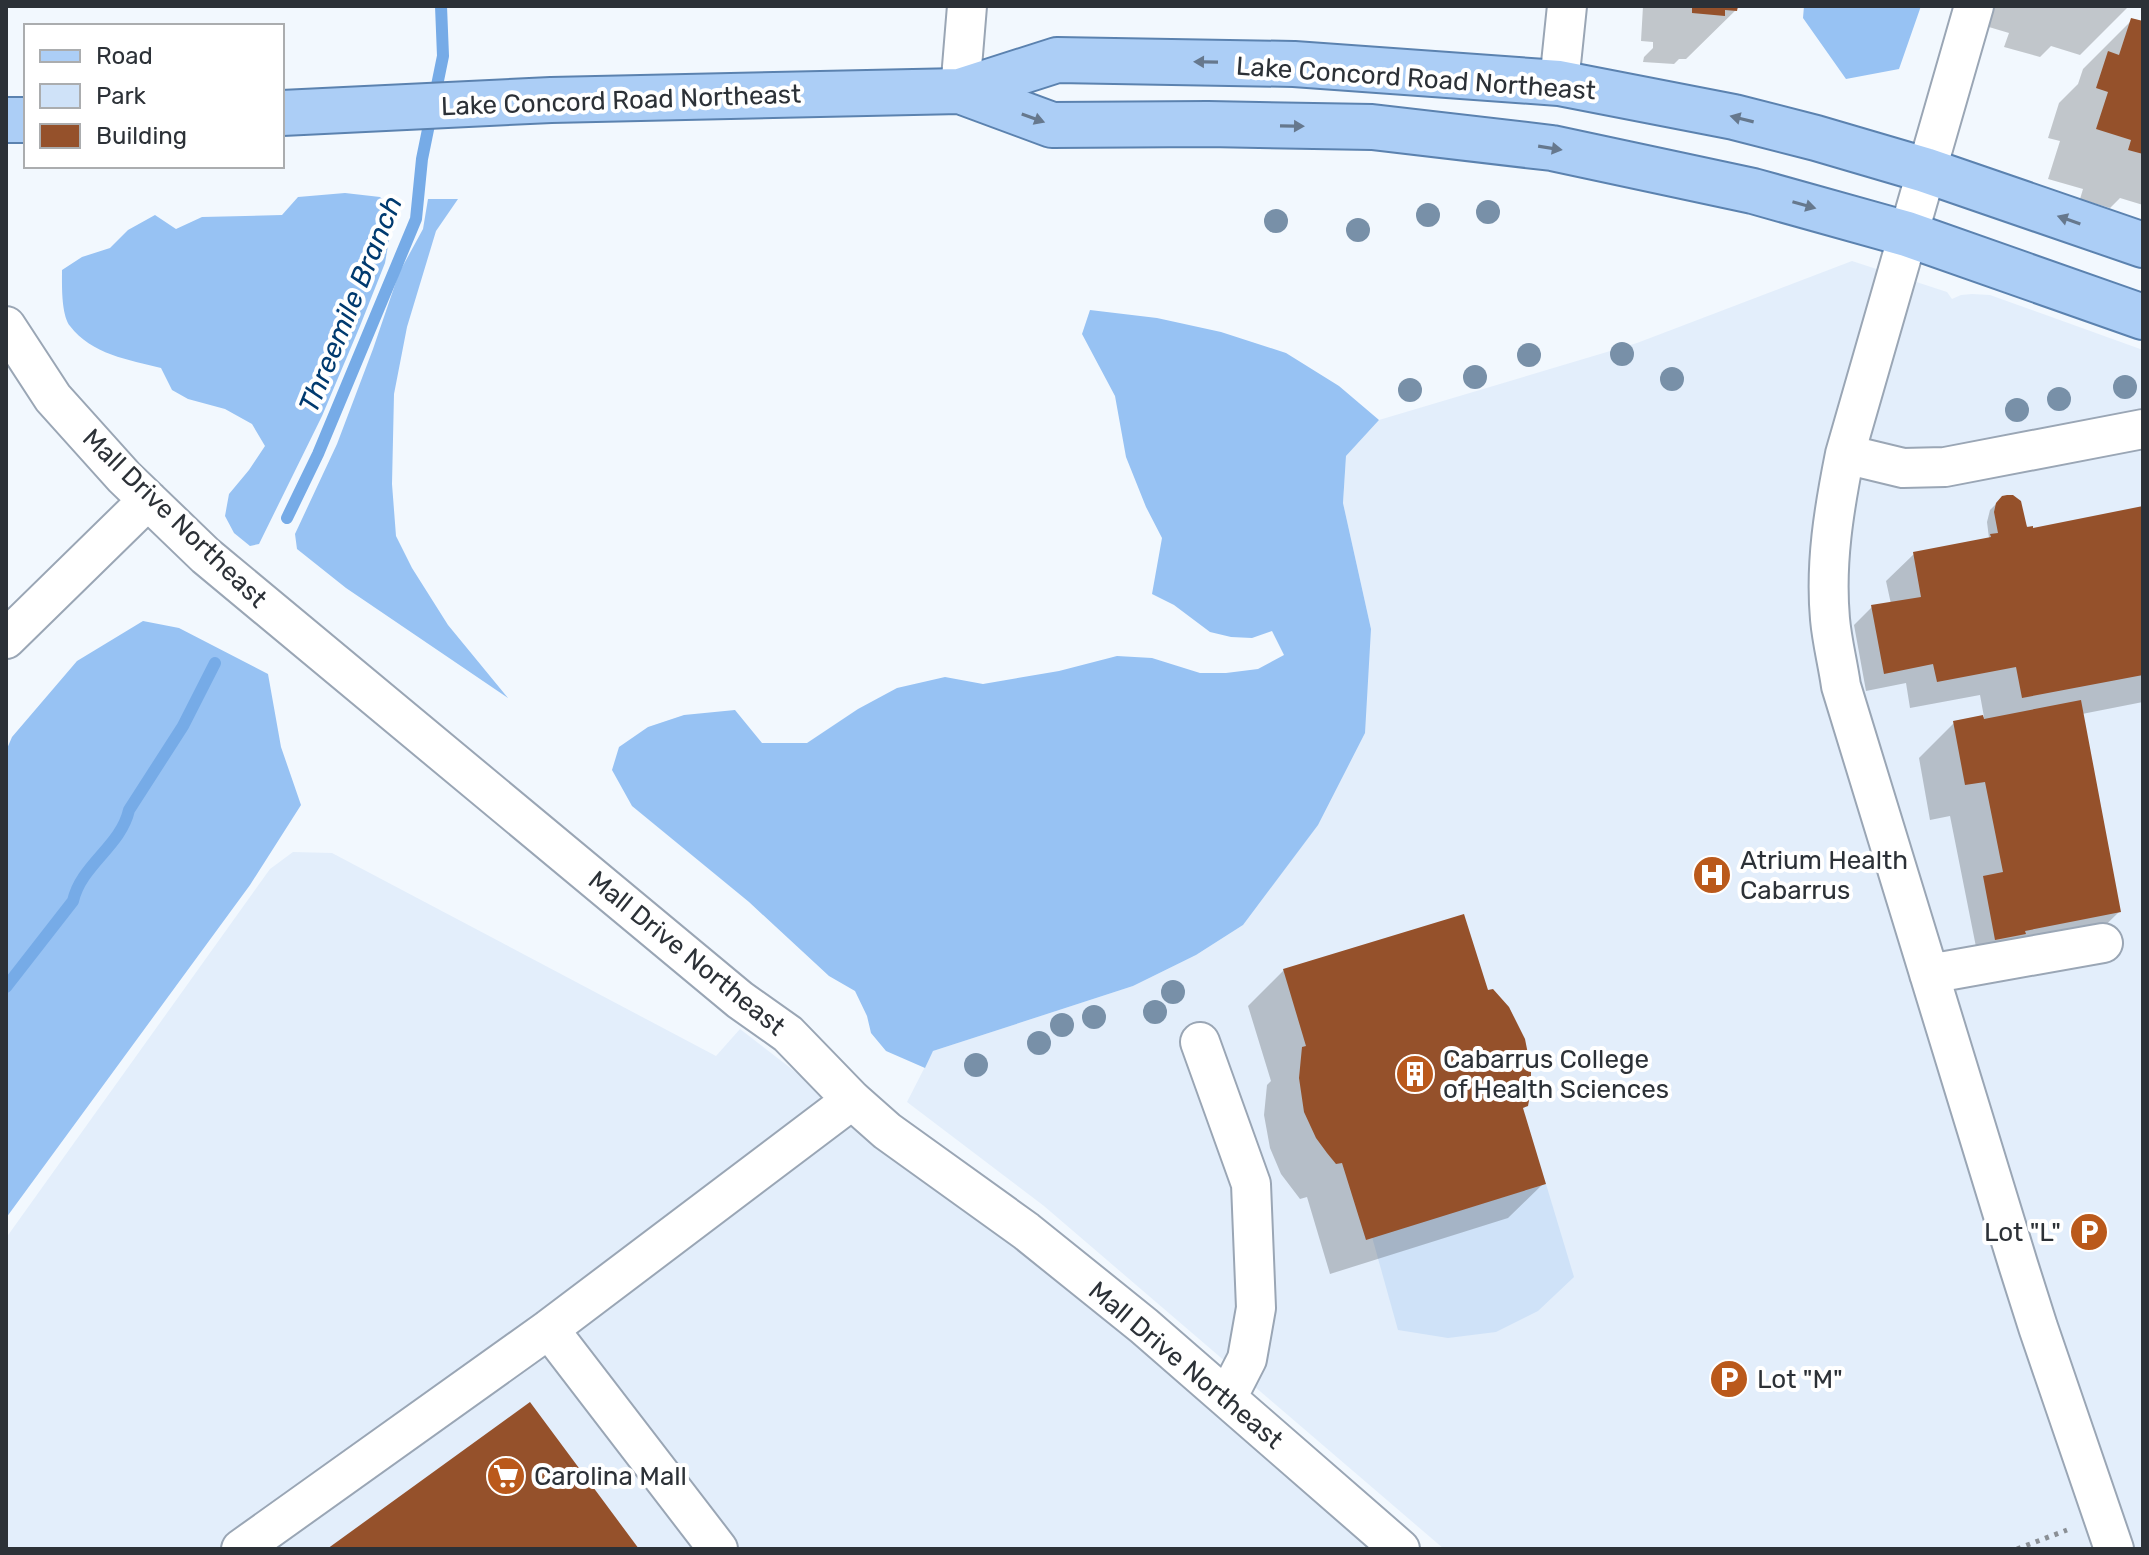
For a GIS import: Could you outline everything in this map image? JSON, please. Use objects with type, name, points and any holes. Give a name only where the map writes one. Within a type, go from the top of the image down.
[{"type":"main road","name":"Lake Concord Road Northeast","points":[[301,113],[498,102],[960,91],[1057,60],[1294,64],[1559,83],[1734,117],[1925,170],[2143,245]]},
{"type":"main road","name":"Lake Concord Road Northeast","points":[[960,91],[1052,125],[1372,127],[1552,148],[1753,191],[1907,234],[2143,317]]},
{"type":"street","points":[[960,91],[967,6]]},
{"type":"street","points":[[1559,83],[1567,6]]},
{"type":"street","points":[[1974,6],[1845,454],[1833,515],[1828,573],[1830,620],[1841,686],[1929,974],[2038,1327],[2114,1549]]},
{"type":"street","name":"Mall Drive Northeast","points":[[6,326],[53,398],[124,477],[206,556],[740,1000],[788,1034],[887,1131],[1026,1231],[1144,1326],[1400,1549]]},
{"type":"street","points":[[1845,454],[1903,468],[1945,467],[2143,429]]},
{"type":"street","points":[[6,639],[148,500]]},
{"type":"street","points":[[1929,974],[2103,943]]},
{"type":"street","points":[[1200,1042],[1251,1184],[1256,1308],[1247,1359],[1227,1398]]},
{"type":"street","points":[[241,1549],[549,1329],[852,1100]]},
{"type":"street","points":[[549,1329],[718,1549]]},
{"type":"street","points":[[2129,1549],[2143,1535]]},
{"type":"path","points":[[2017,1549],[2071,1529]]},
{"type":"shaded area","points":[[1804,6],[1921,6],[1899,69],[1846,79],[1803,18]]},
{"type":"shaded area","points":[[345,193],[380,197],[394,211],[385,263],[322,416],[259,544],[250,546],[234,533],[225,516],[229,494],[265,446],[252,424],[225,409],[188,399],[172,390],[161,368],[111,354],[79,336],[65,314],[62,270],[82,257],[110,248],[128,230],[155,215],[176,229],[202,217],[282,215],[298,197]]},
{"type":"shaded area","points":[[428,199],[458,199],[436,231],[407,327],[394,394],[392,484],[396,536],[448,625],[508,698],[346,588],[297,549],[295,534],[337,444],[399,273],[423,229]]},
{"type":"shaded area","name":"Atrium Health Cabarrus","points":[[1852,261],[1947,292],[1952,299],[1961,295],[1990,295],[2143,350],[2143,1549],[1444,1549],[1044,1206],[907,1102],[933,1051],[1133,986],[1196,955],[1243,925],[1371,629],[1343,503],[1346,456],[1379,420],[1637,343]]},
{"type":"shaded area","points":[[1090,310],[1157,318],[1221,332],[1286,353],[1339,386],[1379,420],[1346,456],[1343,503],[1371,629],[1365,733],[1318,825],[1243,925],[1196,955],[1133,986],[933,1051],[925,1068],[886,1051],[871,1033],[855,991],[829,976],[749,902],[632,806],[612,770],[619,747],[648,727],[684,715],[735,710],[762,743],[807,743],[858,709],[897,688],[945,677],[983,684],[1059,671],[1117,656],[1152,658],[1200,673],[1226,673],[1258,669],[1284,655],[1272,631],[1252,638],[1210,632],[1174,605],[1152,594],[1162,538],[1126,457],[1115,396],[1082,334]]},
{"type":"shaded area","points":[[143,621],[179,628],[268,674],[281,747],[301,805],[250,885],[6,1218],[6,751],[12,737],[77,661]]},
{"type":"shaded area","points":[[293,852],[332,853],[716,1056],[740,1029],[1120,1330],[1375,1549],[6,1549],[6,1238],[270,869]]},
{"type":"green space","points":[[1546,1184],[1574,1277],[1538,1311],[1496,1332],[1448,1338],[1398,1330],[1372,1237]]},
{"type":"building","points":[[1692,6],[1738,6],[1737,11],[1725,10],[1725,16],[1692,13]]},
{"type":"building","points":[[2131,18],[2143,21],[2143,154],[2128,150],[2131,140],[2096,129],[2108,92],[2096,88],[2108,51],[2119,55]]},
{"type":"building","points":[[2013,495],[2021,501],[2027,527],[2033,528],[2143,506],[2143,675],[2022,698],[2016,667],[1937,682],[1933,664],[1884,674],[1871,605],[1921,597],[1913,552],[1991,537],[1990,534],[1998,533],[1994,512],[1996,503],[2002,496]]},
{"type":"building","points":[[2081,700],[2121,912],[1995,940],[1983,876],[2003,872],[1985,782],[1965,785],[1953,721],[1983,715],[1984,719]]},
{"type":"building","name":"Cabarrus College of Health Sciences","points":[[1464,914],[1488,990],[1493,989],[1509,1007],[1525,1039],[1531,1069],[1531,1090],[1528,1106],[1523,1108],[1546,1184],[1366,1240],[1342,1163],[1336,1164],[1327,1153],[1304,1112],[1299,1078],[1302,1047],[1306,1046],[1283,969]]},
{"type":"building","name":"Carolina Mall","points":[[530,1402],[639,1549],[327,1549]]},
{"type":"waterway","name":"Threemile Branch","points":[[287,518],[318,454],[416,219],[422,159],[443,56],[441,6]]},
{"type":"waterway","name":"Threemile Branch","points":[[6,987],[73,901],[84,877],[118,834],[129,810],[183,726],[215,663]]},
{"type":"place","name":"Atrium Health Cabarrus","points":[[1712,875]]},
{"type":"place","name":"Cabarrus College of Health Sciences","points":[[1415,1074]]},
{"type":"place","name":"Lot \"L\"","points":[[2089,1232]]},
{"type":"place","name":"Lot \"M\"","points":[[1729,1379]]},
{"type":"place","name":"Carolina Mall","points":[[506,1476]]}]
